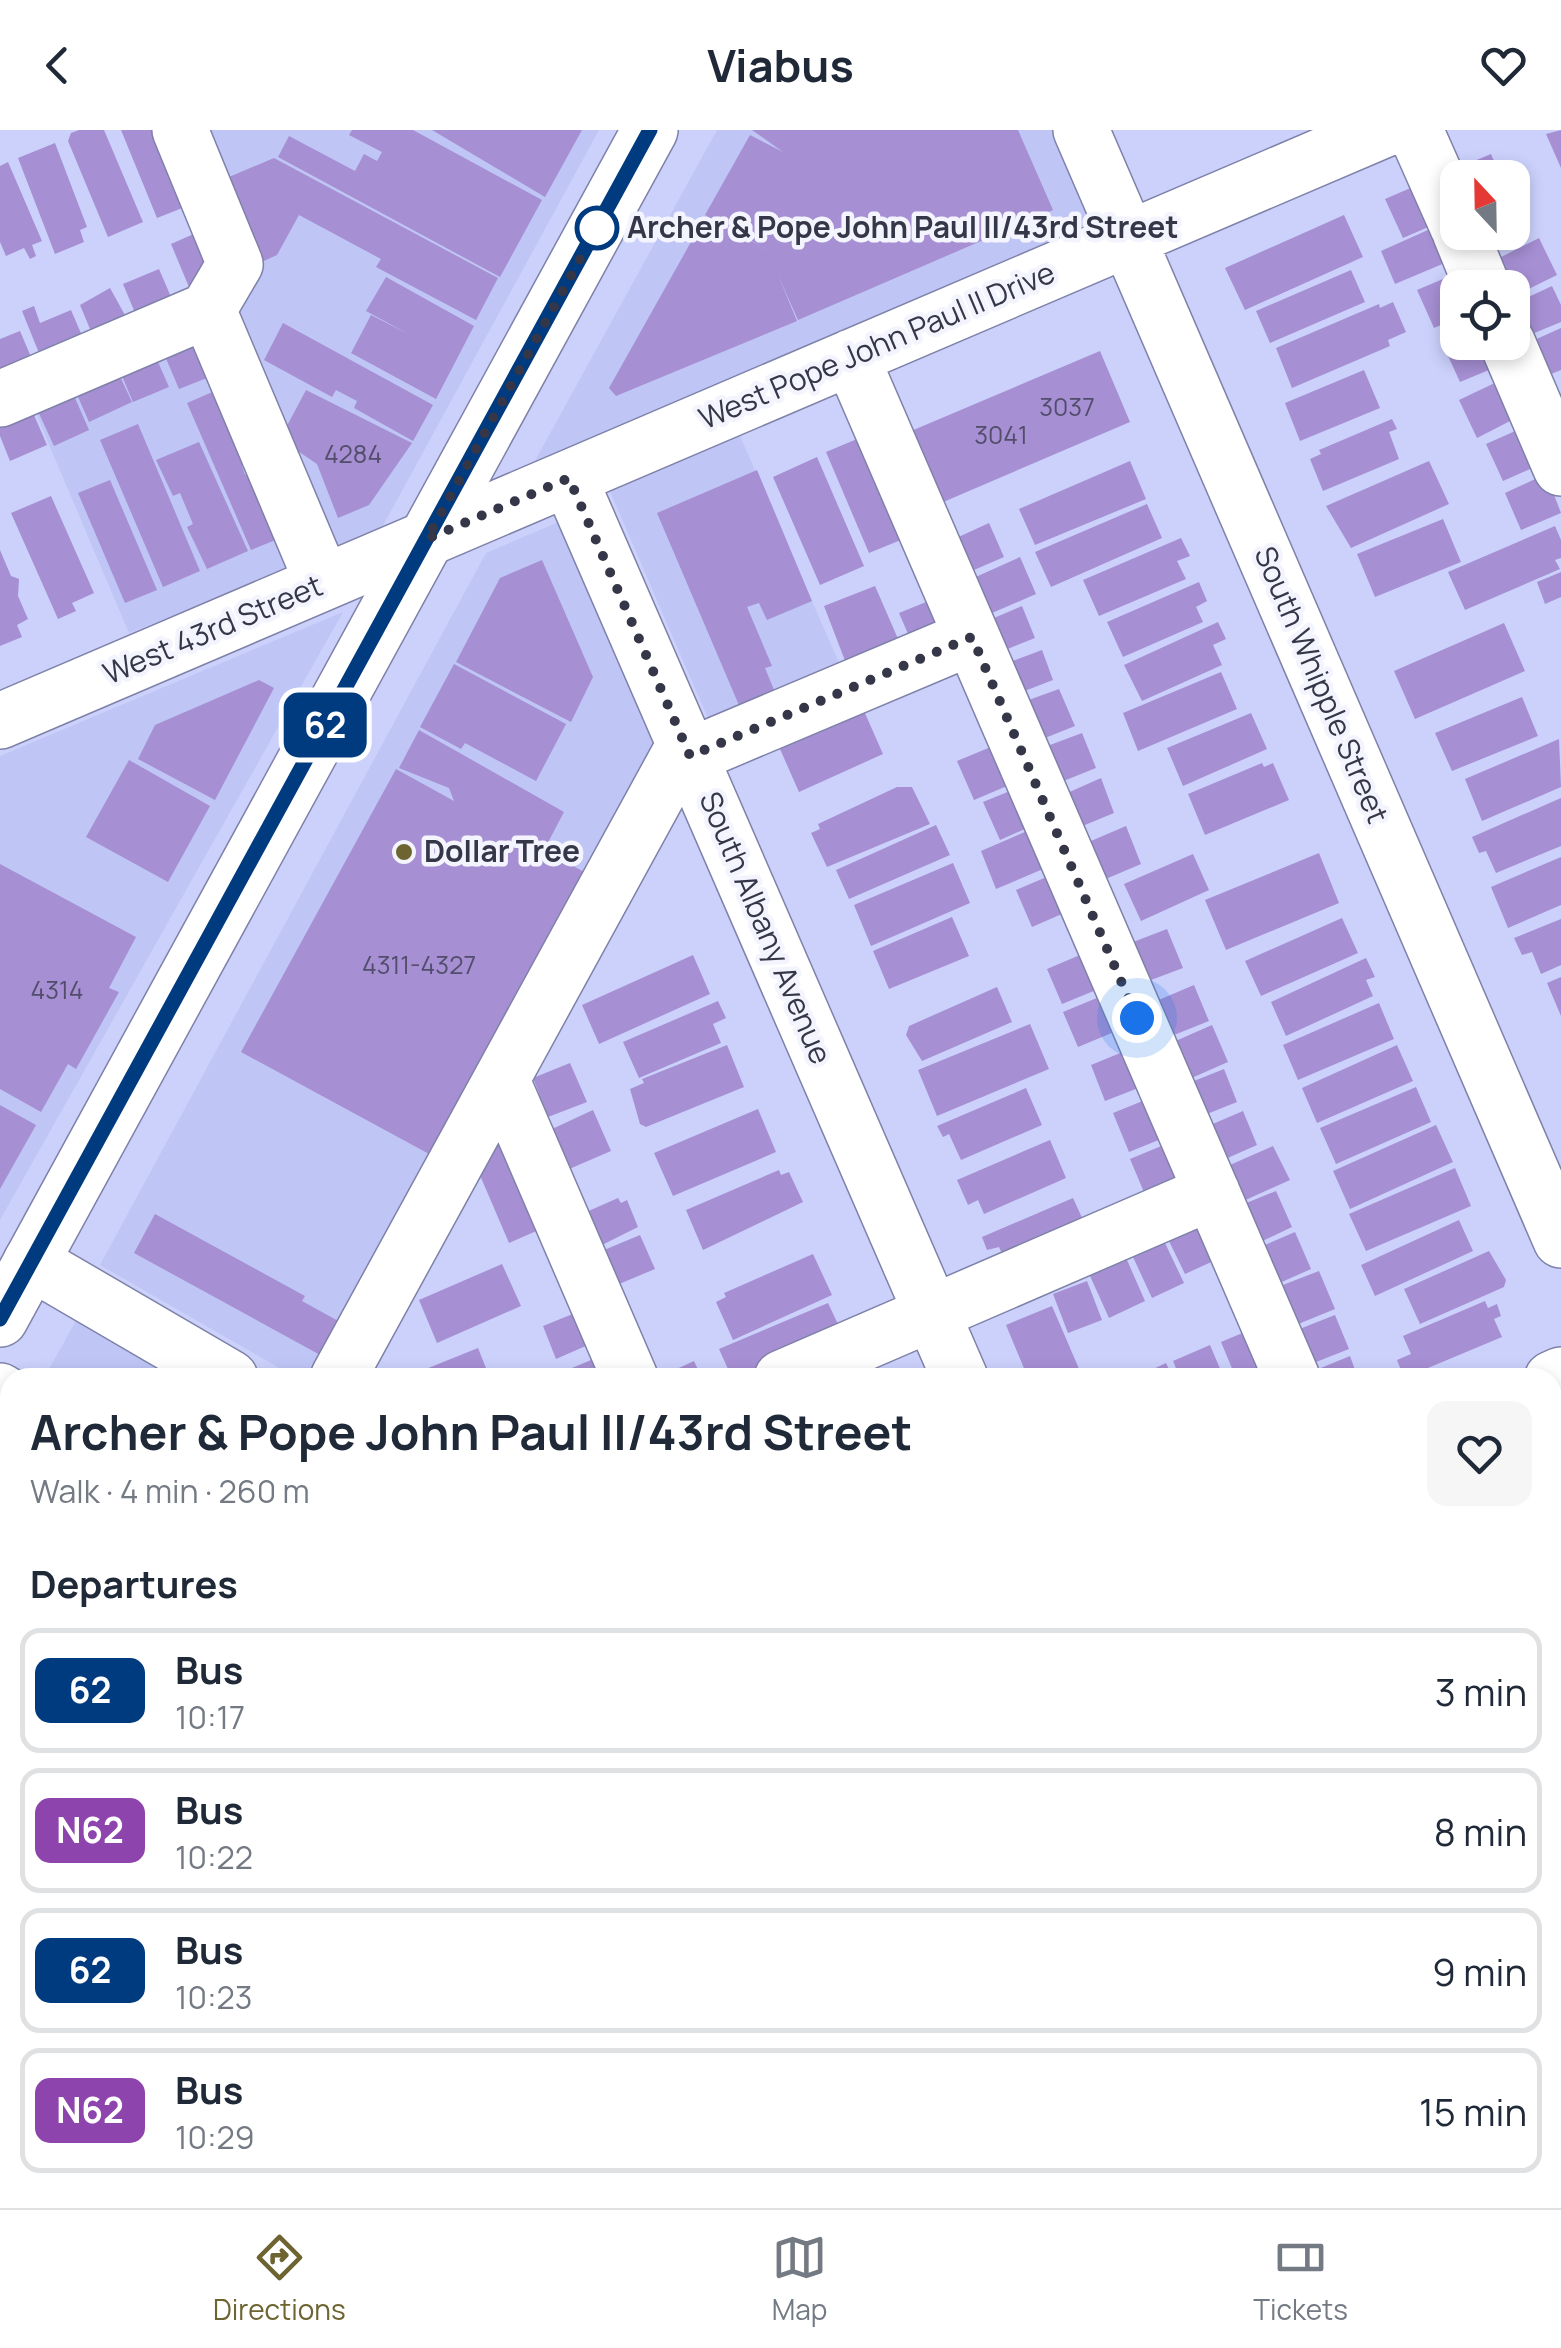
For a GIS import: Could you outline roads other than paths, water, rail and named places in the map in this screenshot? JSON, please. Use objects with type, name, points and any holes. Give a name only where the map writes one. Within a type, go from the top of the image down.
[{"type":"street","points":[[0,398],[208,310],[235,264],[180,130]]},
{"type":"street","points":[[0,1319],[650,130]]},
{"type":"street","name":"South Whipple Street","points":[[1081,130],[1561,1240]]},
{"type":"street","name":"West Pope John Paul II Drive","points":[[427,539],[1383,130]]},
{"type":"street","points":[[1415,130],[1440,187]]},
{"type":"street","points":[[208,310],[323,583]]},
{"type":"street","points":[[851,358],[1288,1368]]},
{"type":"street","points":[[1515,360],[1561,468]]},
{"type":"street","name":"South Albany Avenue","points":[[569,478],[956,1368]]},
{"type":"street","name":"West 43rd Street","points":[[0,720],[427,539]]},
{"type":"street","points":[[344,1368],[688,750],[972,637]]},
{"type":"street","points":[[502,1081],[626,1368]]},
{"type":"street","points":[[805,1368],[1212,1192]]},
{"type":"street","points":[[31,1262],[213,1368]]},
{"type":"place","name":"Archer & Pope John Paul II/43rd Street","points":[[597,228]]},
{"type":"place","name":"Dollar Tree","points":[[404,852]]}]
